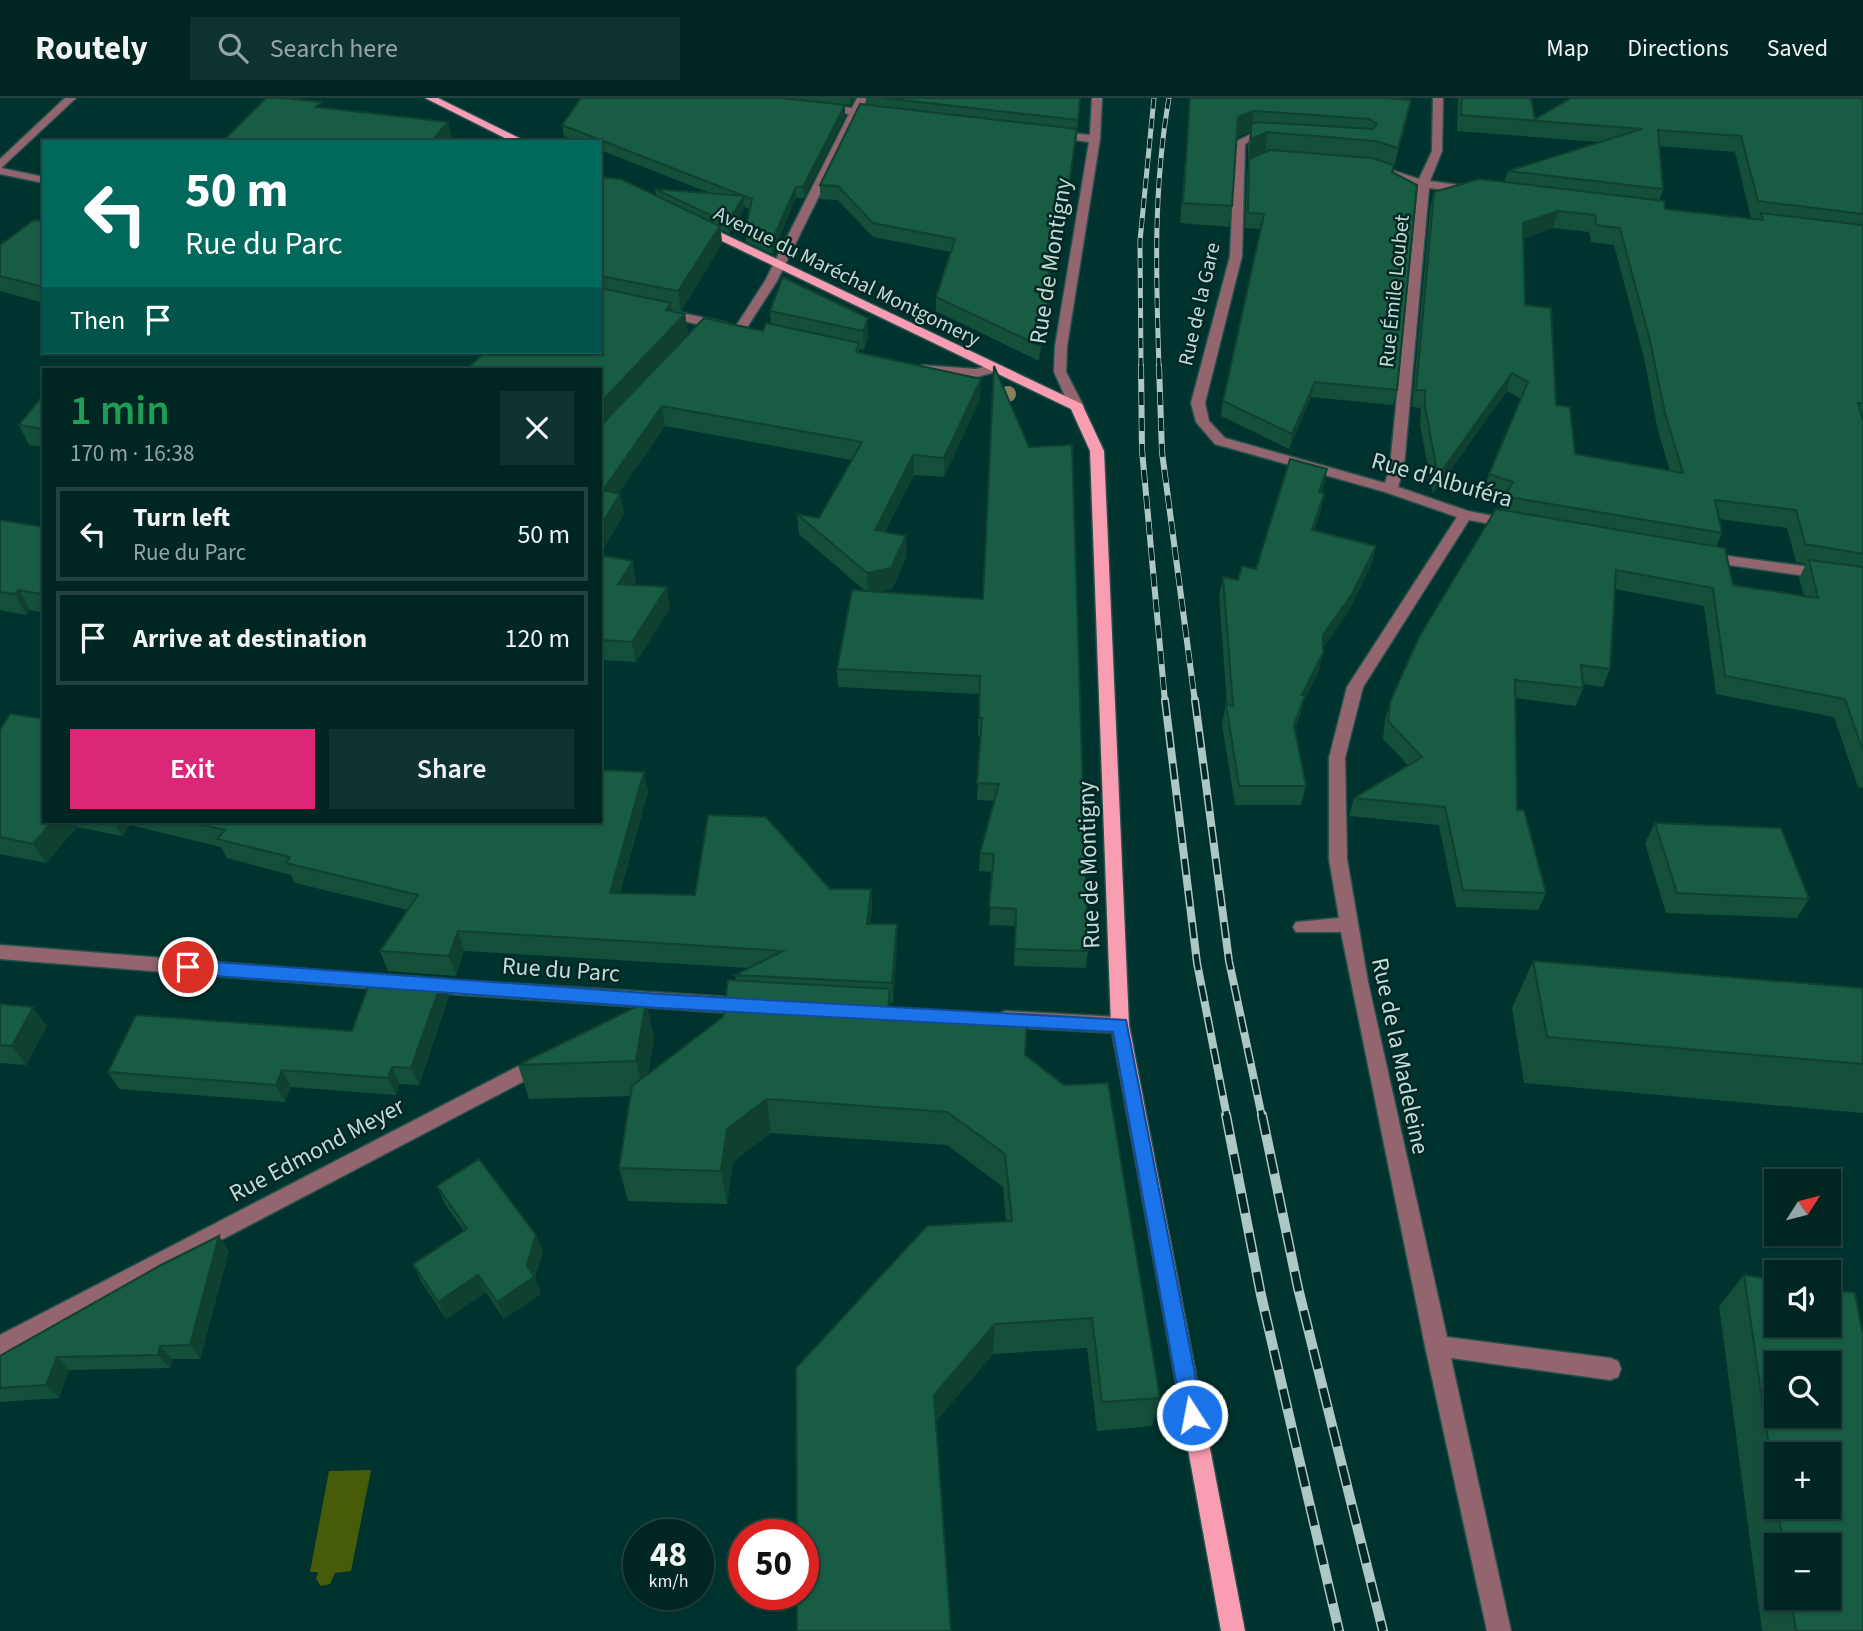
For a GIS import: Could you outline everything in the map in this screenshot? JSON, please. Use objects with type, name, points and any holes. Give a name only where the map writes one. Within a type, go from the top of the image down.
[{"type":"main road","points":[[430,98],[518,140]]},
{"type":"main road","name":"Avenue du Maréchal Montgomery","points":[[684,219],[1077,407]]},
{"type":"main road","name":"Rue de Montigny","points":[[1077,407],[1097,451],[1120,1025],[1233,1631]]},
{"type":"street","points":[[0,165],[71,98]]},
{"type":"street","points":[[655,311],[705,328],[746,331],[862,98]]},
{"type":"street","name":"Rue de Montigny","points":[[1077,407],[1060,372],[1061,346],[1095,139],[1097,98]]},
{"type":"street","name":"Rue Émile Loubet","points":[[1390,489],[1397,466],[1424,184],[1426,172],[1437,151],[1438,98]]},
{"type":"street","points":[[804,106],[895,116]]},
{"type":"street","points":[[1041,133],[1095,139]]},
{"type":"street","name":"Rue de la Gare","points":[[1220,442],[1203,422],[1198,403],[1236,256],[1246,167],[1240,142],[1244,139],[1280,138]]},
{"type":"street","points":[[1371,167],[1424,184],[1493,193]]},
{"type":"street","points":[[0,171],[42,180]]},
{"type":"street","points":[[914,368],[977,373],[994,368]]},
{"type":"street","name":"Rue d'Albuféra","points":[[1220,442],[1390,489],[1465,515],[1528,527]]},
{"type":"street","name":"Rue de la Madeleine","points":[[1465,515],[1355,687],[1337,758],[1338,859],[1349,925],[1436,1346],[1499,1631]]},
{"type":"street","points":[[1692,555],[1863,579]]},
{"type":"street","points":[[1302,927],[1349,925]]},
{"type":"street","name":"Rue du Parc","points":[[0,951],[769,1007]]},
{"type":"street","points":[[622,1020],[659,1001]]},
{"type":"street","points":[[989,1018],[1120,1025]]},
{"type":"street","name":"Rue Edmond Meyer","points":[[0,1346],[561,1052]]},
{"type":"street","points":[[1436,1346],[1610,1369]]},
{"type":"shaded area","points":[[371,1470],[351,1571],[335,1573],[330,1584],[321,1586],[316,1579],[318,1572],[310,1572],[329,1471]]},
{"type":"building","points":[[266,98],[322,102],[316,107],[448,122],[433,140],[224,140]]},
{"type":"building","points":[[581,98],[782,98],[845,105],[803,187],[796,187],[771,243],[745,231],[752,199],[562,125]]},
{"type":"building","points":[[883,98],[1080,98],[1078,120]]},
{"type":"building","points":[[1190,98],[1411,100],[1398,148],[1375,141],[1268,132],[1251,139],[1251,125],[1256,122],[1373,129],[1377,124],[1369,119],[1254,111],[1238,117],[1232,206],[1183,203]]},
{"type":"building","points":[[1462,98],[1531,98],[1535,119],[1571,98],[1863,98],[1863,214],[1758,201],[1741,136],[1658,130],[1663,189],[1508,171],[1642,129],[1461,115]]},
{"type":"building","points":[[860,104],[1077,129],[1066,204],[1060,203],[1049,274],[1053,275],[1040,346],[936,297],[955,239],[873,223],[838,186],[820,185]]},
{"type":"building","points":[[1270,150],[1372,158],[1394,165],[1392,172],[1417,185],[1397,390],[1315,382],[1292,434],[1223,401],[1264,214],[1248,213],[1249,159]]},
{"type":"building","points":[[602,177],[621,179],[720,226],[678,291],[602,276]]},
{"type":"building","points":[[1479,179],[1664,201],[1665,209],[1763,220],[1761,213],[1863,225],[1863,403],[1858,403],[1863,420],[1863,554],[1805,544],[1796,510],[1715,500],[1722,533],[1504,496],[1513,482],[1489,474],[1528,382],[1512,373],[1438,476],[1425,407],[1425,390],[1416,390],[1434,192]],"holes":[[[1558,211],[1595,215],[1596,225],[1620,228],[1650,341],[1665,413],[1683,473],[1575,454],[1570,407],[1556,405],[1551,308],[1525,305],[1523,223]]]},
{"type":"building","points":[[655,189],[744,196],[727,223]]},
{"type":"building","points":[[34,220],[42,221],[42,286],[0,276],[0,245]]},
{"type":"building","points":[[783,277],[868,318],[863,331],[770,311]]},
{"type":"building","points":[[602,288],[671,303],[666,310],[685,314],[602,401],[602,368],[468,368],[483,354],[602,354]]},
{"type":"building","points":[[704,318],[763,331],[766,323],[859,343],[856,352],[981,379],[944,458],[913,455],[875,530],[906,536],[891,568],[867,573],[797,514],[819,518],[862,442],[662,406],[603,490],[620,494],[602,524],[603,423]]},
{"type":"building","points":[[994,366],[1029,447],[1072,445],[1088,951],[1015,949],[1016,909],[989,907],[994,854],[980,853],[999,784],[977,783],[982,718],[979,718],[980,676],[837,669],[852,590],[983,599]]},
{"type":"building","points":[[42,396],[42,429],[19,425]]},
{"type":"building","points":[[1290,459],[1327,469],[1319,492],[1324,494],[1312,530],[1376,546],[1352,594],[1323,635],[1323,653],[1302,695],[1305,695],[1294,725],[1306,786],[1239,786],[1226,704],[1233,706],[1223,577],[1238,580],[1242,566],[1256,569]]},
{"type":"building","points":[[1496,509],[1725,548],[1733,585],[1818,598],[1809,560],[1863,567],[1863,751],[1845,699],[1725,676],[1713,588],[1616,570],[1610,669],[1581,665],[1583,688],[1515,680],[1517,810],[1524,810],[1546,893],[1463,890],[1445,807],[1354,798],[1422,757],[1388,721],[1390,702],[1419,637]]},
{"type":"building","points":[[0,520],[42,527],[42,593],[19,590],[15,594],[0,592]]},
{"type":"building","points":[[602,555],[633,561],[618,584],[667,587],[632,642],[602,640]]},
{"type":"building","points":[[10,714],[39,718],[42,714],[42,823],[51,823],[33,844],[0,837],[0,730]]},
{"type":"building","points":[[602,770],[644,772],[610,893],[695,895],[708,815],[766,817],[830,889],[871,889],[867,924],[897,924],[892,983],[735,975],[783,951],[626,941],[458,931],[449,956],[380,951],[418,895],[286,863],[290,857],[217,839],[225,830],[195,823],[602,823]]},
{"type":"building","points":[[1655,823],[1781,828],[1809,899],[1677,893]]},
{"type":"building","points":[[1533,961],[1863,988],[1863,1064],[1547,1037]]},
{"type":"building","points":[[373,973],[443,978],[411,1068],[392,1067],[388,1078],[282,1070],[276,1085],[108,1072],[136,1015],[352,1031]]},
{"type":"building","points":[[728,980],[890,989],[888,1011],[1027,1020],[1025,1055],[1064,1085],[1108,1083],[1160,1398],[1102,1402],[1092,1318],[995,1324],[934,1395],[951,1631],[797,1631],[797,1610],[819,1610],[819,1519],[797,1519],[796,1368],[927,1226],[1012,1221],[1005,1154],[947,1112],[767,1099],[727,1129],[721,1171],[619,1168],[632,1086],[723,1017]]},
{"type":"building","points":[[646,1002],[636,1061],[518,1065]]},
{"type":"building","points":[[0,1004],[33,1007],[12,1046],[0,1045]]},
{"type":"building","points":[[479,1159],[536,1235],[527,1265],[534,1277],[497,1302],[478,1275],[438,1302],[413,1264],[467,1229],[437,1186]]},
{"type":"building","points":[[219,1236],[190,1345],[160,1346],[158,1355],[57,1357],[46,1385],[0,1388],[0,1356],[161,1265]]},
{"type":"building","points":[[1744,1275],[1764,1278],[1764,1337],[1841,1337],[1841,1291],[1855,1293],[1863,1335],[1863,1631],[1796,1631],[1793,1610],[1841,1610],[1841,1533],[1781,1533],[1780,1519],[1841,1519],[1841,1442],[1768,1442],[1766,1428],[1841,1428],[1841,1351],[1764,1351],[1764,1413]]},
{"type":"railway","points":[[1141,368],[1140,241],[1154,98]]},
{"type":"railway","points":[[1159,368],[1158,199],[1169,98]]},
{"type":"railway","points":[[1141,366],[1142,450],[1165,702]]},
{"type":"railway","points":[[1159,366],[1162,452],[1195,702]]},
{"type":"railway","points":[[1165,700],[1197,963],[1227,1117]]},
{"type":"railway","points":[[1195,700],[1229,961],[1262,1117]]},
{"type":"railway","points":[[1226,1115],[1261,1295],[1339,1631]]},
{"type":"railway","points":[[1262,1115],[1298,1288],[1383,1631]]},
{"type":"route","points":[[188,967],[659,1001],[1120,1025],[1192,1415]]}]
